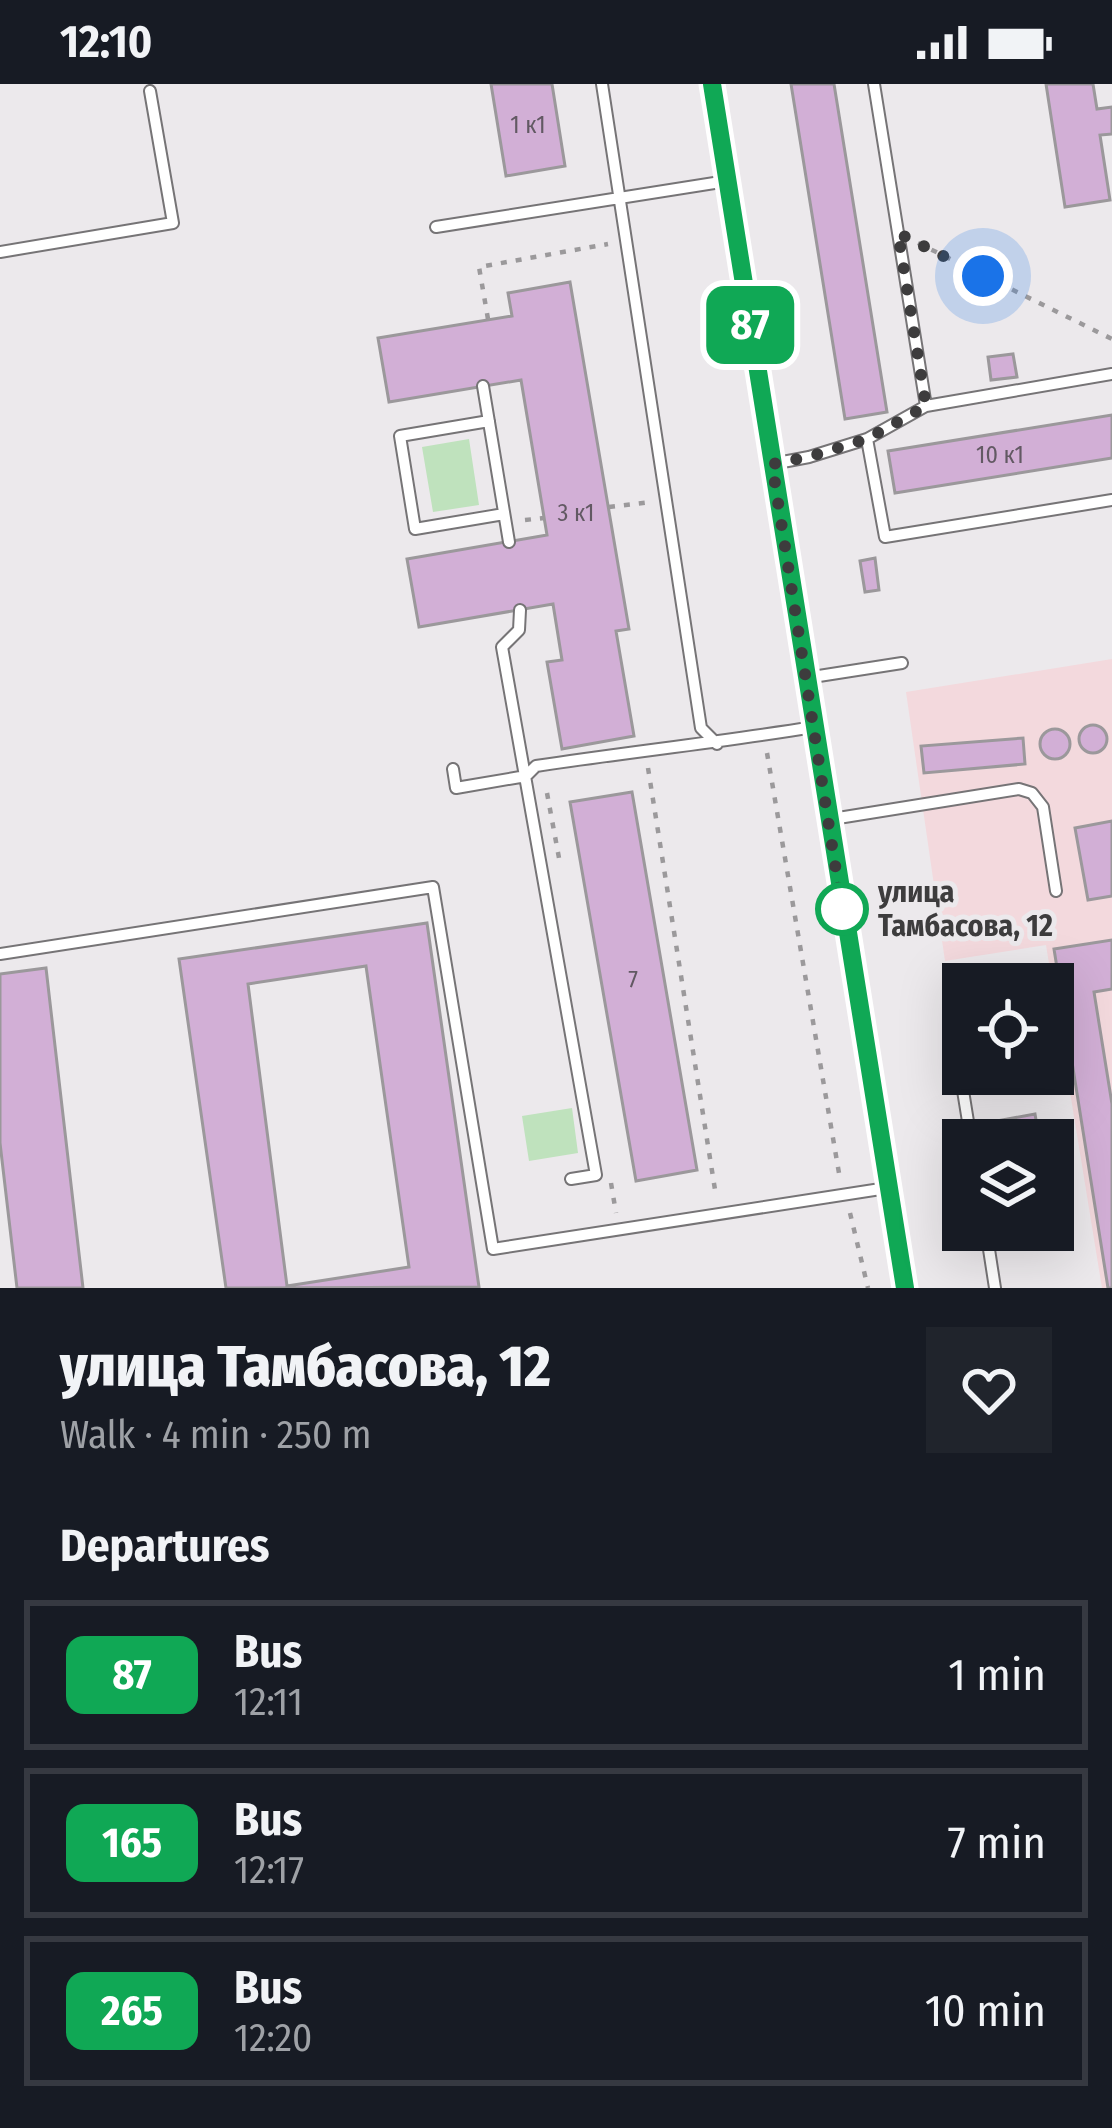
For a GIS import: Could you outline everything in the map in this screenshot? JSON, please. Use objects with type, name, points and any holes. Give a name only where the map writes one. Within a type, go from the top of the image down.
[{"type":"street","points":[[712,84],[904,1288]]},
{"type":"lane","points":[[602,84],[701,728],[717,743]]},
{"type":"lane","points":[[874,84],[926,406]]},
{"type":"lane","points":[[0,253],[172,224],[150,91]]},
{"type":"lane","points":[[436,227],[727,181]]},
{"type":"lane","points":[[772,464],[867,439],[926,406],[1112,374]]},
{"type":"lane","points":[[483,386],[509,542]]},
{"type":"lane","points":[[489,421],[400,436],[415,529],[505,514]]},
{"type":"lane","points":[[867,439],[885,537],[1112,500]]},
{"type":"lane","points":[[520,610],[519,630],[502,647],[596,1175],[571,1180]]},
{"type":"lane","points":[[806,678],[902,663]]},
{"type":"lane","points":[[453,769],[457,788],[526,776],[536,766],[814,727]]},
{"type":"lane","points":[[828,820],[1019,790],[1032,793],[1043,807],[1056,892]]},
{"type":"lane","points":[[0,954],[433,887],[494,1249],[887,1187]]},
{"type":"lane","points":[[989,1251],[995,1288]]},
{"type":"path","points":[[898,233],[1112,339]]},
{"type":"path","points":[[488,320],[479,267],[626,241]]},
{"type":"path","points":[[609,507],[664,500]]},
{"type":"path","points":[[764,735],[842,1193],[868,1288]]},
{"type":"path","points":[[644,749],[718,1213]]},
{"type":"shaded area","points":[[1112,659],[1112,1288],[1102,1288],[1070,1095],[1074,963],[1049,963],[1046,945],[945,961],[906,692]]},
{"type":"green space","points":[[469,439],[479,505],[433,512],[422,447]]},
{"type":"green space","points":[[572,1108],[578,1153],[529,1161],[522,1116]]},
{"type":"building","points":[[491,84],[552,84],[565,166],[506,176]]},
{"type":"building","points":[[791,84],[834,84],[887,412],[845,419]]},
{"type":"building","points":[[1046,84],[1093,84],[1097,109],[1112,107],[1112,134],[1100,135],[1110,200],[1065,207]]},
{"type":"building","points":[[570,282],[629,629],[616,631],[634,736],[562,749],[547,662],[562,660],[553,604],[419,627],[407,559],[547,535],[521,380],[389,402],[378,338],[512,316],[508,293]]},
{"type":"building","points":[[1013,354],[1017,377],[991,380],[988,357]]},
{"type":"building","points":[[1112,415],[1112,458],[895,493],[888,451]]},
{"type":"building","points":[[875,558],[879,590],[865,592],[860,561]]},
{"type":"building","points":[[1093,725],[1103,729],[1107,739],[1103,749],[1093,753],[1083,749],[1079,739],[1083,729]]},
{"type":"building","points":[[1055,729],[1070,744],[1055,759],[1040,744]]},
{"type":"building","points":[[1023,738],[1025,764],[924,773],[921,746]]},
{"type":"building","points":[[632,792],[697,1170],[636,1181],[570,802]]},
{"type":"building","points":[[1112,821],[1112,896],[1088,900],[1075,828]]},
{"type":"building","points":[[427,923],[479,1287],[226,1288],[179,959]],"holes":[[[366,966],[409,1267],[287,1286],[248,984]]]},
{"type":"building","points":[[1112,940],[1112,989],[1094,992],[1112,1104],[1112,1288],[1108,1288],[1074,1075],[1074,963],[1056,963],[1054,949]]},
{"type":"building","points":[[46,968],[83,1288],[17,1288],[0,1143],[0,974]]},
{"type":"bus line","name":"87","points":[[712,84],[905,1288]]},
{"type":"place","name":"улица Тамбасова, 12","points":[[842,909]]},
{"type":"route","points":[[842,909],[772,464],[867,439],[926,406],[898,233],[983,276]]}]
